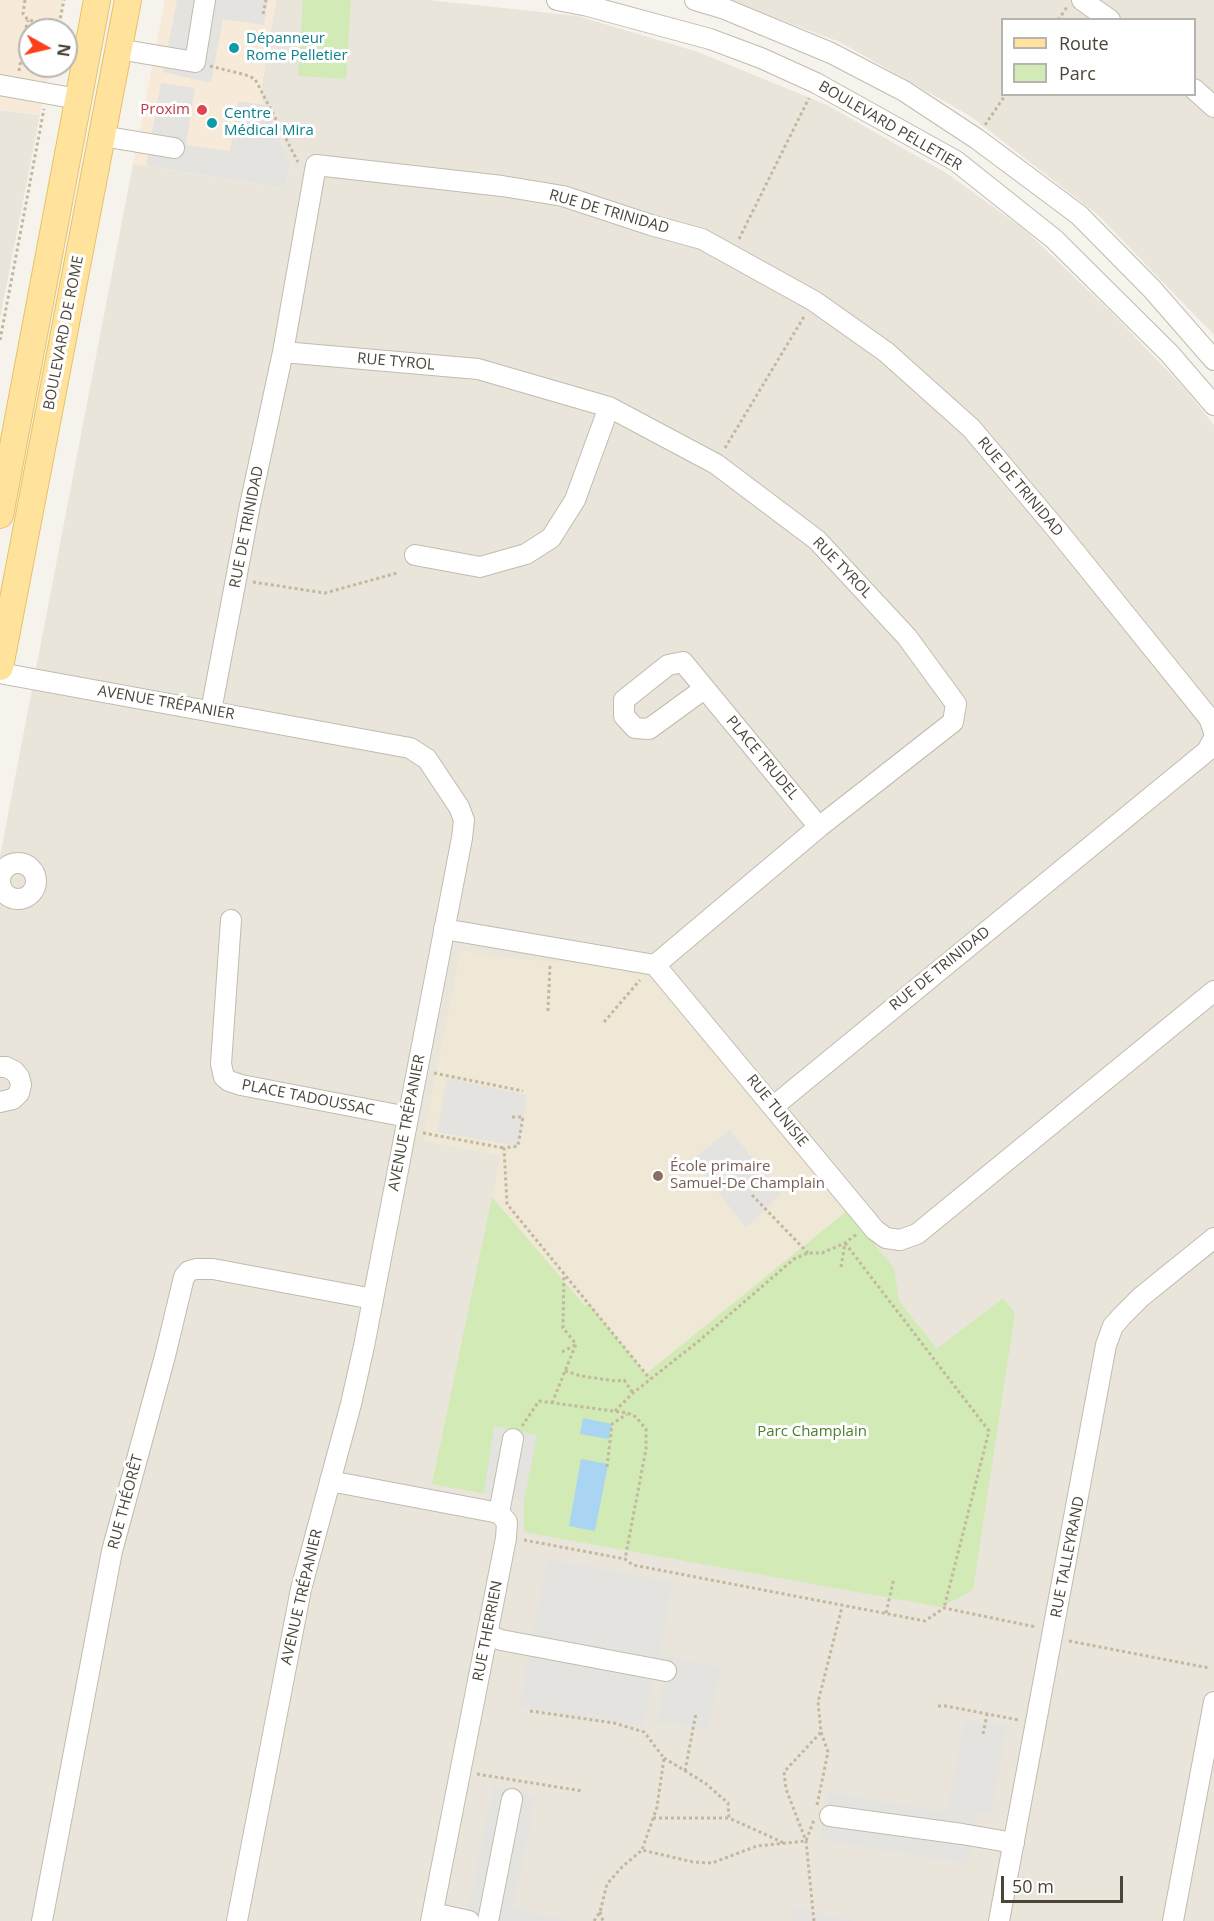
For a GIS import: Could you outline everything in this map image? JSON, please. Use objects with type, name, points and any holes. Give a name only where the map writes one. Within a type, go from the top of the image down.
[{"type":"main road","name":"BOULEVARD DE ROME","points":[[0,515],[97,0]]},
{"type":"main road","name":"BOULEVARD DE ROME","points":[[0,667],[128,0]]},
{"type":"street","points":[[118,49],[195,63],[206,0]]},
{"type":"street","name":"BOULEVARD PELLETIER","points":[[557,0],[711,39],[761,58],[816,82],[956,161],[1054,239],[1134,316],[1188,373],[1214,405]]},
{"type":"street","points":[[694,0],[725,9],[831,53],[904,91],[977,139],[1079,215],[1152,289],[1213,356],[1188,373]]},
{"type":"street","points":[[1074,3],[1106,18]]},
{"type":"street","points":[[9,82],[78,99]]},
{"type":"street","points":[[1196,91],[1214,107]]},
{"type":"street","points":[[102,136],[174,148]]},
{"type":"street","name":"RUE DE TRINIDAD","points":[[211,711],[250,505],[283,352],[316,165],[502,186],[563,196],[702,239],[814,301],[886,352],[971,429],[1058,531],[1209,718],[1214,732]]},
{"type":"street","name":"RUE TYROL","points":[[283,352],[478,369],[609,407],[716,464],[817,540],[907,637],[956,704],[953,722],[819,827],[655,965]]},
{"type":"street","points":[[414,555],[480,567],[526,554],[551,538],[575,500],[609,407]]},
{"type":"street","name":"AVENUE TRÉPANIER","points":[[0,673],[400,746],[423,755],[459,807],[464,820],[358,1375],[297,1605],[237,1921]]},
{"type":"street","name":"PLACE TRUDEL","points":[[704,689],[819,827]]},
{"type":"street","name":"RUE DE TRINIDAD","points":[[774,1106],[1207,751],[1214,738]]},
{"type":"street","name":"PLACE TADOUSSAC","points":[[231,920],[221,1064],[224,1077],[241,1085],[408,1117]]},
{"type":"street","points":[[444,929],[655,965]]},
{"type":"street","name":"RUE TUNISIE","points":[[655,965],[870,1224],[886,1238],[900,1240],[917,1234],[1214,991]]},
{"type":"street","points":[[0,1067],[14,1071],[21,1085],[14,1099],[0,1102]]},
{"type":"street","name":"RUE TALLEYRAND","points":[[999,1921],[1106,1345],[1113,1326],[1141,1297],[1214,1238]]},
{"type":"street","name":"RUE THÉORÊT","points":[[42,1921],[112,1551],[184,1277],[189,1271],[196,1269],[213,1269],[373,1299]]},
{"type":"street","points":[[330,1481],[499,1513],[513,1439]]},
{"type":"street","name":"RUE THERRIEN","points":[[432,1917],[506,1538],[507,1522],[499,1513]]},
{"type":"street","points":[[488,1635],[501,1640],[666,1671]]},
{"type":"street","points":[[1173,1921],[1214,1702]]},
{"type":"street","points":[[488,1921],[512,1799]]},
{"type":"street","points":[[830,1816],[1014,1843]]},
{"type":"street","points":[[432,1917],[469,1921]]},
{"type":"path","points":[[25,0],[23,14],[26,18]]},
{"type":"path","points":[[61,18],[64,0]]},
{"type":"path","points":[[263,14],[266,0]]},
{"type":"path","points":[[1060,18],[1074,3]]},
{"type":"path","points":[[195,63],[255,79],[299,165],[316,165]]},
{"type":"path","points":[[9,82],[18,67]]},
{"type":"path","points":[[732,255],[812,93]]},
{"type":"path","points":[[982,130],[1005,96]]},
{"type":"path","points":[[0,339],[45,102]]},
{"type":"path","points":[[716,464],[814,301]]},
{"type":"path","points":[[248,582],[325,593],[397,573]]},
{"type":"path","points":[[548,1011],[550,963]]},
{"type":"path","points":[[604,1022],[640,980]]},
{"type":"path","points":[[431,1072],[523,1091]]},
{"type":"path","points":[[420,1133],[504,1148],[518,1146],[523,1117],[512,1117]]},
{"type":"path","points":[[504,1148],[507,1204],[650,1379]]},
{"type":"path","points":[[752,1195],[808,1253]]},
{"type":"path","points":[[615,1411],[633,1393],[700,1340],[794,1259],[808,1253],[822,1253],[845,1243],[870,1224]]},
{"type":"path","points":[[841,1267],[845,1243]]},
{"type":"path","points":[[506,1538],[625,1559],[633,1565],[925,1621],[944,1608],[989,1431],[845,1243]]},
{"type":"path","points":[[564,1273],[562,1328],[576,1344]]},
{"type":"path","points":[[562,1352],[576,1344]]},
{"type":"path","points":[[552,1403],[576,1344]]},
{"type":"path","points":[[564,1371],[593,1378],[624,1380],[633,1393]]},
{"type":"path","points":[[513,1439],[539,1401],[628,1413],[636,1417],[646,1429],[646,1449],[625,1559]]},
{"type":"path","points":[[607,1467],[612,1424],[628,1413]]},
{"type":"path","points":[[886,1613],[894,1578]]},
{"type":"path","points":[[806,1841],[815,1814],[828,1752],[821,1731],[819,1702],[842,1606]]},
{"type":"path","points":[[944,1608],[1041,1628]]},
{"type":"path","points":[[1064,1640],[1209,1668]]},
{"type":"path","points":[[938,1706],[1024,1720]]},
{"type":"path","points":[[530,1711],[614,1723],[644,1732],[663,1758],[705,1783],[728,1803],[729,1818]]},
{"type":"path","points":[[685,1771],[696,1713]]},
{"type":"path","points":[[983,1734],[987,1714]]},
{"type":"path","points":[[814,1921],[806,1841],[786,1789],[784,1772],[821,1731]]},
{"type":"path","points":[[594,1921],[600,1912],[607,1884],[642,1850],[657,1807],[663,1758]]},
{"type":"path","points":[[460,1773],[582,1791]]},
{"type":"path","points":[[653,1818],[729,1818],[786,1844]]},
{"type":"path","points":[[642,1850],[693,1862],[712,1863],[757,1846],[806,1841]]},
{"type":"path","points":[[600,1912],[603,1921]]},
{"type":"shaded area","points":[[0,0],[63,0],[59,18],[18,18],[18,78],[48,78],[40,115],[0,110]]},
{"type":"shaded area","points":[[165,0],[276,0],[260,95],[290,162],[285,188],[133,164]]},
{"type":"shaded area","points":[[177,0],[268,0],[264,25],[223,19],[211,83],[163,72]]},
{"type":"shaded area","points":[[276,0],[429,0],[578,16],[698,52],[827,105],[948,174],[1025,230],[1114,315],[1185,389],[1214,425],[1214,1921],[0,1921],[0,856],[133,164],[285,188],[290,162],[260,95]]},
{"type":"shaded area","points":[[728,0],[1214,0],[1214,335],[1097,214],[970,116],[840,42]]},
{"type":"shaded area","points":[[161,83],[195,88],[186,145],[230,151],[238,101],[265,105],[290,162],[285,188],[146,166]]},
{"type":"shaded area","points":[[0,110],[40,115],[0,319]]},
{"type":"shaded area","name":"École primaire Samuel-De Champlain","points":[[461,949],[486,956],[658,970],[847,1211],[644,1376],[492,1197],[501,1156],[423,1141]]},
{"type":"shaded area","points":[[447,1078],[527,1095],[518,1146],[437,1132]]},
{"type":"shaded area","points":[[730,1130],[781,1194],[746,1228],[693,1159]]},
{"type":"shaded area","points":[[494,1426],[537,1435],[524,1501],[484,1493]]},
{"type":"shaded area","points":[[547,1559],[672,1582],[660,1655],[721,1667],[709,1730],[657,1722],[666,1673],[654,1671],[644,1727],[519,1707]]},
{"type":"shaded area","points":[[965,1719],[1007,1726],[991,1814],[977,1814],[968,1864],[820,1840],[827,1792],[947,1812]]},
{"type":"shaded area","points":[[493,1787],[536,1796],[513,1908],[571,1921],[466,1921]]},
{"type":"shaded area","points":[[794,1908],[856,1921],[792,1921]]},
{"type":"green space","points":[[303,0],[351,0],[346,79],[298,76]]},
{"type":"green space","name":"Parc Champlain","points":[[492,1197],[585,1306],[588,1303],[646,1374],[847,1211],[894,1268],[899,1301],[937,1349],[1003,1298],[1015,1313],[973,1590],[941,1607],[524,1532],[524,1501],[432,1484]]},
{"type":"water","points":[[583,1418],[612,1424],[609,1439],[580,1434]]},
{"type":"water","points":[[581,1459],[608,1464],[595,1531],[569,1526]]},
{"type":"place","name":"Dépanneur Rome Pelletier","points":[[234,48]]},
{"type":"place","name":"Proxim","points":[[202,110]]},
{"type":"place","name":"Centre Médical Mira","points":[[212,123]]},
{"type":"place","name":"École primaire Samuel-De Champlain","points":[[658,1176]]}]
